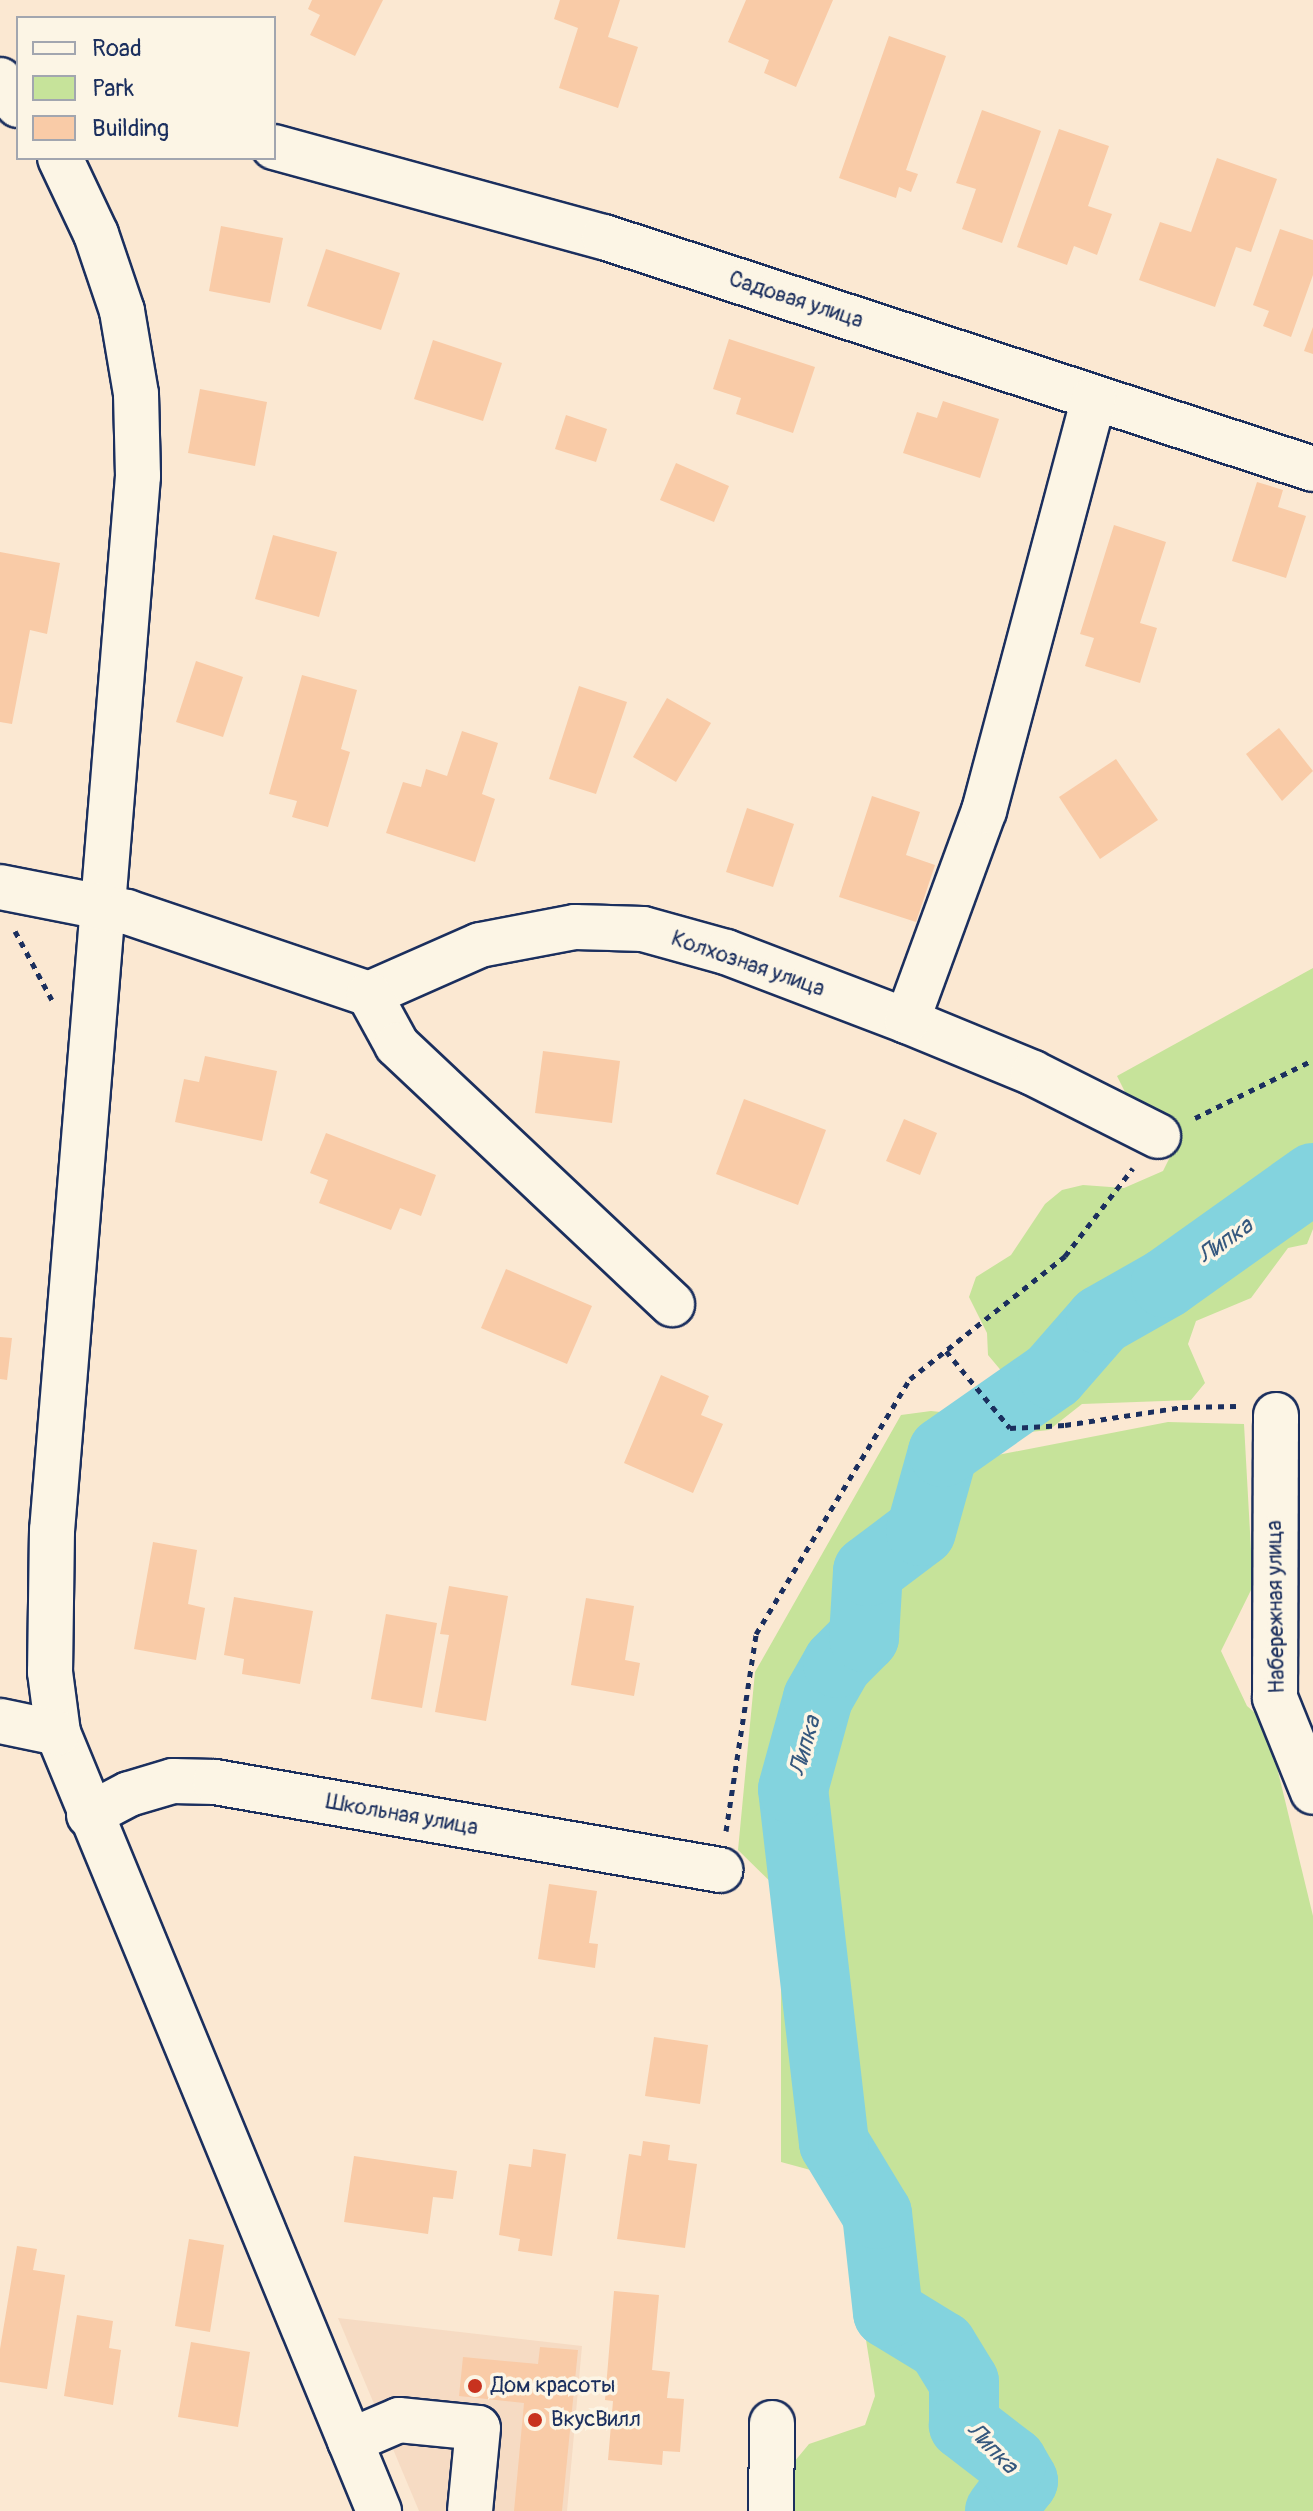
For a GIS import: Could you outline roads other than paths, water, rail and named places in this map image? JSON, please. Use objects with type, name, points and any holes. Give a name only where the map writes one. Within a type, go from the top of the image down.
[{"type":"street","name":"Садовая улица","points":[[276,148],[604,237],[1313,469]]},
{"type":"street","points":[[61,160],[96,234],[122,311],[136,394],[138,476],[52,1530],[50,1672],[58,1733],[89,1815],[379,2511]]},
{"type":"street","points":[[907,1021],[984,811],[1094,398]]},
{"type":"street","points":[[0,887],[104,906],[369,994],[397,1045],[672,1304]]},
{"type":"street","name":"Колхозная улица","points":[[369,994],[480,945],[575,927],[643,929],[726,952],[907,1021],[1033,1073],[1158,1136]]},
{"type":"street","name":"Набережная улица","points":[[1276,1415],[1275,1698],[1313,1792]]},
{"type":"street","points":[[0,1721],[58,1733]]},
{"type":"street","name":"Школьная улица","points":[[89,1815],[129,1794],[173,1781],[215,1782],[720,1870]]},
{"type":"street","points":[[350,2441],[399,2420],[478,2428],[470,2511]]},
{"type":"street","points":[[771,2511],[772,2423]]},
{"type":"waterway","name":"Липка","points":[[1000,2511],[1023,2481],[1012,2462],[964,2425],[964,2382],[942,2346],[888,2313],[877,2214],[834,2143],[793,1789],[818,1698],[838,1663],[864,1637],[868,1571],[921,1531],[943,1452],[1053,1375],[1101,1320],[1166,1283],[1313,1178]]},
{"type":"place","name":"Дом красоты","points":[[475,2386]]},
{"type":"place","name":"ВкусВилл","points":[[535,2420]]}]
